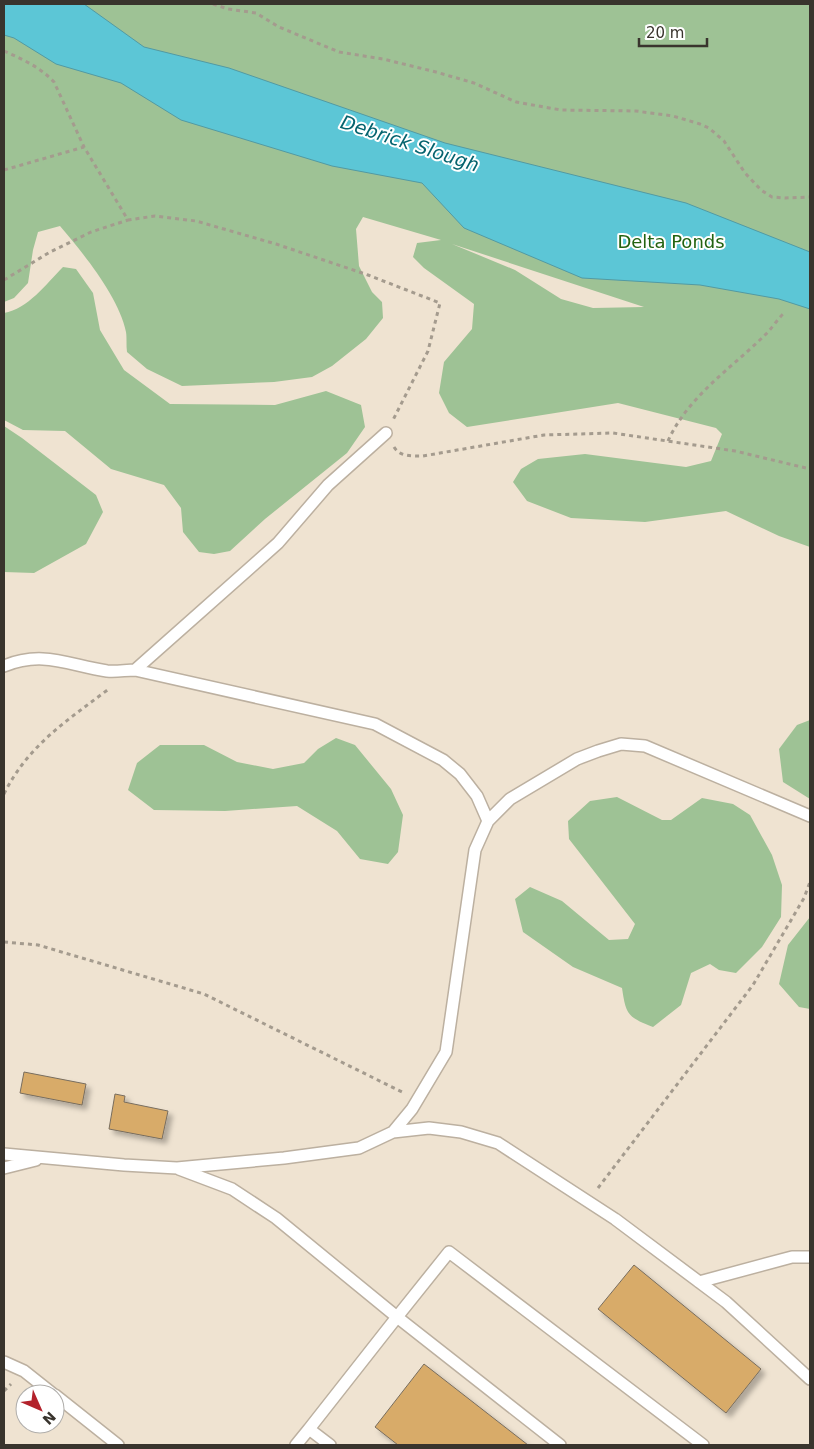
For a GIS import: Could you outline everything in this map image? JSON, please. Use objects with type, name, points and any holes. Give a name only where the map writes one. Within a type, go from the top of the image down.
[{"type":"lane","points":[[135,670],[278,543],[328,486],[386,433]]},
{"type":"lane","points":[[4,666],[18,660],[48,658],[109,671],[135,670],[375,724],[443,760],[460,774],[477,796],[488,821]]},
{"type":"lane","points":[[392,1132],[412,1109],[446,1052],[475,850],[488,821],[510,799],[578,759],[621,744],[645,746],[810,816]]},
{"type":"lane","points":[[4,1154],[177,1168],[284,1158],[359,1148],[392,1132],[429,1128],[460,1132],[498,1143],[615,1219],[726,1302],[810,1379]]},
{"type":"lane","points":[[4,1168],[45,1158]]},
{"type":"lane","points":[[177,1168],[232,1189],[276,1218],[397,1317],[560,1445]]},
{"type":"lane","points":[[296,1445],[449,1252],[703,1445]]},
{"type":"lane","points":[[699,1282],[792,1258],[810,1257]]},
{"type":"lane","points":[[4,1362],[24,1371],[40,1384]]},
{"type":"lane","points":[[65,1404],[118,1445]]},
{"type":"lane","points":[[309,1429],[330,1445]]},
{"type":"path","points":[[213,4],[228,9],[256,13],[279,27],[339,52],[383,59],[436,72],[474,83],[516,102],[561,110],[636,111],[672,116],[700,124],[724,141],[745,172],[761,190],[772,197],[810,197]]},
{"type":"path","points":[[4,51],[24,59],[54,82],[84,147],[128,220]]},
{"type":"path","points":[[4,170],[84,147]]},
{"type":"path","points":[[4,280],[50,252],[91,232],[128,220],[155,216],[196,221],[332,262],[440,303],[428,351],[386,433],[397,452],[408,456],[423,456],[544,435],[613,433],[735,451],[810,469]]},
{"type":"path","points":[[668,441],[675,426],[713,381],[766,333],[783,314]]},
{"type":"path","points":[[4,794],[20,766],[48,735],[111,687]]},
{"type":"path","points":[[588,1201],[753,985],[804,898],[810,882]]},
{"type":"path","points":[[4,942],[38,945],[204,994],[418,1099]]},
{"type":"green space","name":"Delta Ponds","points":[[4,4],[810,4],[810,547],[779,536],[726,511],[645,522],[571,518],[527,501],[513,482],[521,469],[538,459],[585,454],[686,467],[711,461],[722,434],[716,428],[618,403],[467,427],[449,413],[439,393],[444,362],[472,329],[474,304],[424,268],[413,257],[417,243],[441,240],[363,217],[356,229],[359,266],[372,292],[382,302],[383,318],[366,339],[332,366],[312,377],[274,382],[182,386],[147,369],[127,352],[126,332],[116,304],[89,262],[60,226],[38,232],[28,283],[14,298],[4,302]],"holes":[[[452,244],[644,307],[593,308],[561,299],[515,270]]]},
{"type":"green space","points":[[63,267],[76,269],[93,293],[100,330],[124,370],[170,404],[275,405],[326,391],[361,405],[365,427],[347,453],[265,519],[230,551],[214,554],[199,552],[183,532],[181,508],[164,485],[111,469],[65,431],[23,430],[4,420],[4,313],[13,311],[29,301]]},
{"type":"green space","points":[[4,426],[96,495],[103,512],[86,544],[34,573],[4,572]]},
{"type":"green space","points":[[810,720],[810,799],[783,782],[779,749],[797,725]]},
{"type":"green space","points":[[336,738],[355,745],[391,789],[403,815],[398,852],[388,864],[360,859],[337,831],[297,806],[225,811],[154,810],[128,790],[137,763],[160,745],[204,745],[237,762],[273,769],[304,763],[318,749]]},
{"type":"green space","points":[[617,797],[662,820],[671,820],[702,798],[733,804],[750,815],[772,855],[782,885],[781,917],[762,947],[736,973],[719,970],[710,964],[691,973],[681,1005],[653,1027],[629,1014],[622,988],[573,967],[523,932],[515,899],[530,887],[562,901],[609,940],[628,939],[635,924],[569,839],[568,821],[590,801]]},
{"type":"green space","points":[[810,917],[810,1009],[799,1007],[779,984],[788,945]]},
{"type":"water","name":"Debrick Slough","points":[[4,4],[84,4],[144,47],[229,68],[445,143],[686,203],[810,252],[810,309],[779,299],[700,285],[582,278],[464,228],[422,183],[332,166],[181,120],[121,83],[56,64],[14,38],[4,35]]},
{"type":"building","points":[[24,1072],[86,1084],[82,1105],[20,1093]]},
{"type":"building","points":[[115,1094],[125,1096],[124,1102],[168,1111],[162,1139],[109,1129]]},
{"type":"building","points":[[634,1265],[761,1369],[726,1413],[598,1309]]},
{"type":"building","points":[[424,1364],[528,1445],[398,1445],[375,1427]]}]
